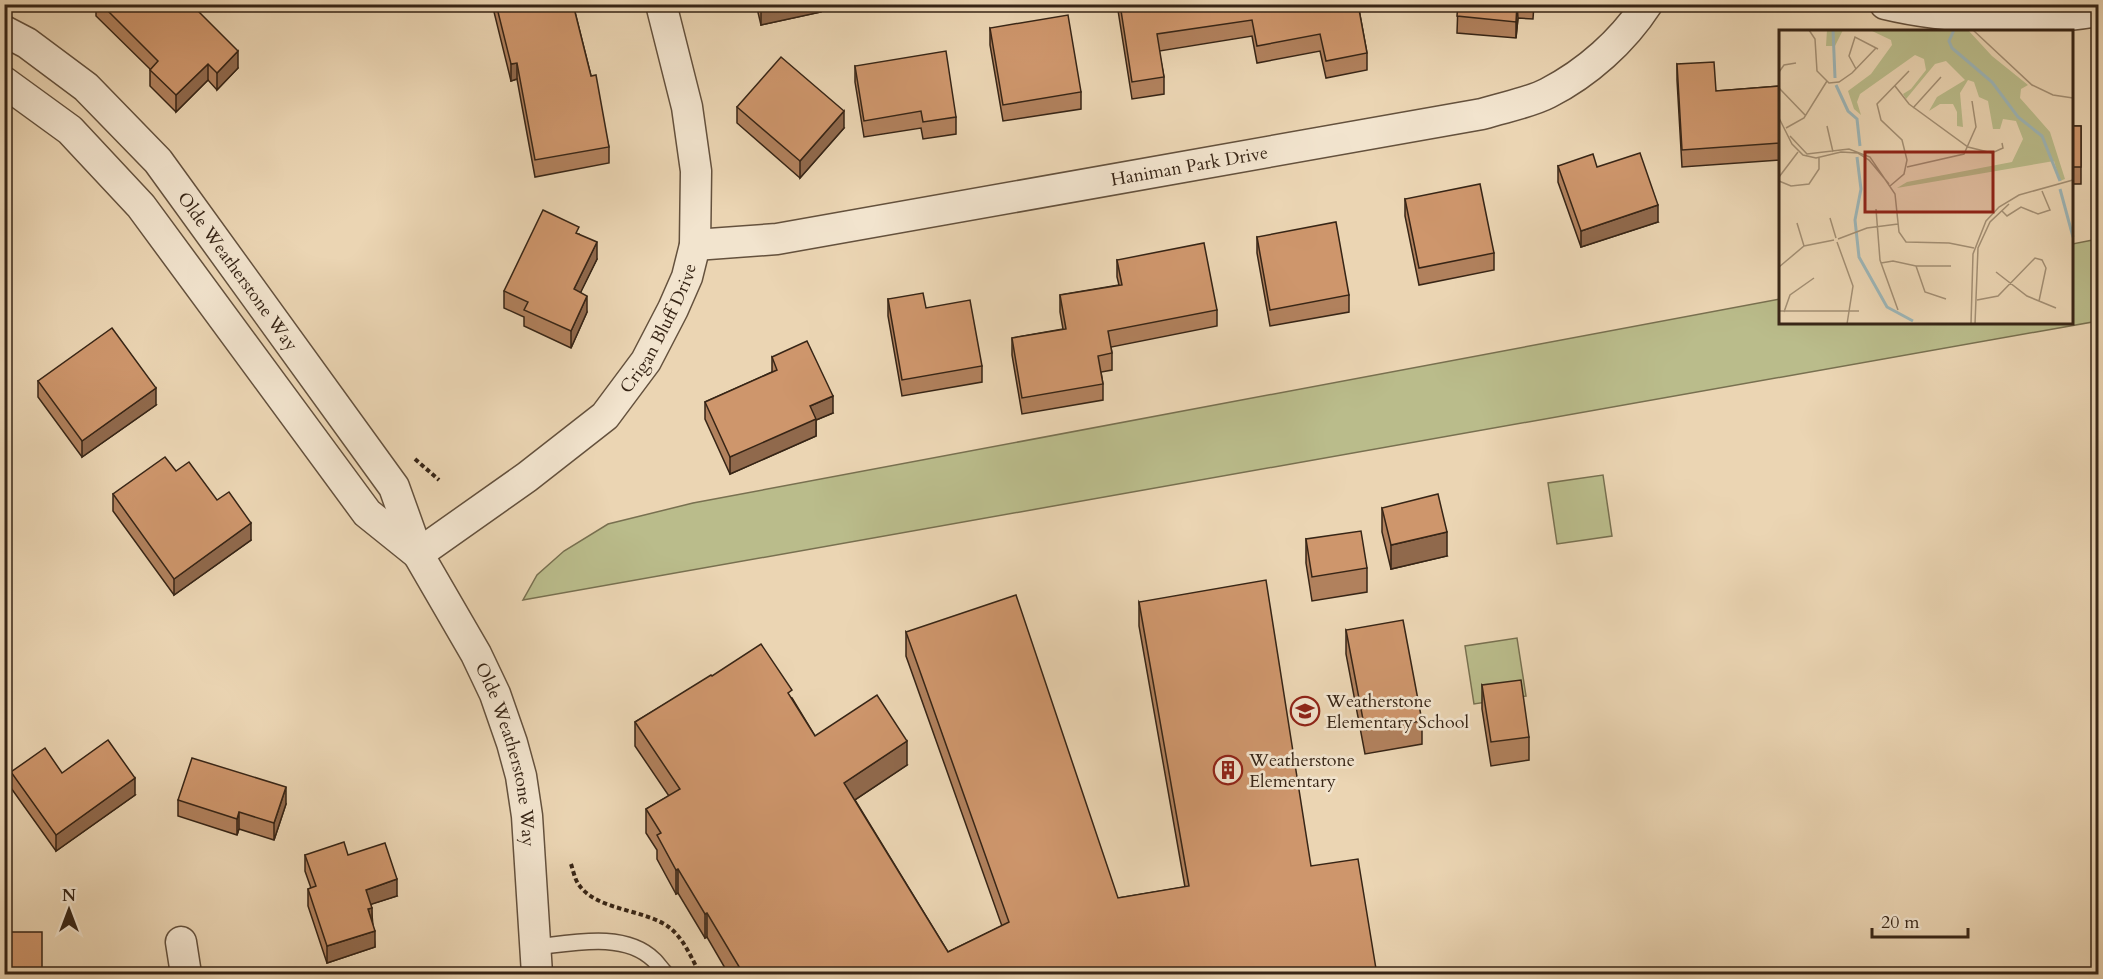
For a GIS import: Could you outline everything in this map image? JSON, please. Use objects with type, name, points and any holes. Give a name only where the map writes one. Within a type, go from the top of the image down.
[{"type":"street","name":"Crigan Bluff Drive","points":[[417,554],[527,477],[605,416],[646,361],[687,277],[695,244],[696,171],[692,138],[661,4]]},
{"type":"street","name":"Haniman Park Drive","points":[[695,244],[777,239],[1482,114],[1547,94],[1589,67],[1616,42],[1647,4]]},
{"type":"street","points":[[1885,4],[1967,16],[2028,16],[2098,11]]},
{"type":"street","name":"Olde Weatherstone Way","points":[[4,31],[27,44],[86,87],[158,161],[394,487],[417,554],[476,654],[495,694],[512,743],[521,776],[527,816],[537,961]]},
{"type":"street","name":"Olde Weatherstone Way","points":[[4,82],[70,130],[141,206],[367,513],[417,554]]},
{"type":"street","points":[[181,942],[186,975]]},
{"type":"lane","points":[[537,961],[572,943],[613,942],[635,947],[653,958],[666,975]]},
{"type":"path","points":[[570,864],[579,886],[598,900],[651,917],[671,928],[689,952],[700,975]]},
{"type":"green space","points":[[2098,239],[2098,321],[523,600],[537,575],[564,551],[608,524],[693,503],[1779,299],[1779,324],[2073,324],[2073,244]]},
{"type":"green space","points":[[1603,475],[1612,536],[1557,544],[1548,483]]},
{"type":"green space","points":[[1517,638],[1526,696],[1474,704],[1465,646]]},
{"type":"building","points":[[101,4],[191,4],[238,51],[217,73],[208,64],[176,95],[150,70],[158,61]]},
{"type":"building","points":[[496,4],[573,4],[591,76],[596,75],[609,147],[535,160],[517,63],[511,64]]},
{"type":"building","points":[[760,4],[780,4],[761,9]]},
{"type":"building","points":[[1120,4],[1358,4],[1367,53],[1326,61],[1320,34],[1257,46],[1252,20],[1157,34],[1164,77],[1132,82]]},
{"type":"building","points":[[1458,4],[1517,4],[1516,22],[1457,16]]},
{"type":"building","points":[[1068,15],[1081,92],[1003,105],[990,28]]},
{"type":"building","points":[[946,51],[956,117],[923,122],[921,111],[864,121],[855,66]]},
{"type":"building","points":[[781,57],[844,111],[800,161],[737,107]]},
{"type":"building","points":[[1714,62],[1716,91],[1779,86],[1779,143],[1682,150],[1677,64]]},
{"type":"building","points":[[2073,126],[2081,126],[2081,167],[2073,167]]},
{"type":"building","points":[[1640,153],[1658,205],[1581,231],[1558,166],[1593,154],[1597,167]]},
{"type":"building","points":[[1480,184],[1494,253],[1419,268],[1405,199]]},
{"type":"building","points":[[543,210],[579,227],[576,233],[597,242],[574,289],[587,296],[571,331],[524,310],[528,302],[504,291]]},
{"type":"building","points":[[1336,222],[1349,295],[1270,310],[1257,237]]},
{"type":"building","points":[[1204,243],[1217,310],[1108,331],[1112,353],[1098,356],[1103,384],[1022,398],[1012,338],[1066,329],[1060,295],[1122,285],[1117,260]]},
{"type":"building","points":[[923,293],[926,308],[970,300],[982,366],[902,380],[888,299]]},
{"type":"building","points":[[112,328],[156,388],[82,441],[38,381]]},
{"type":"building","points":[[807,341],[833,396],[810,406],[816,419],[730,457],[705,402],[777,370],[772,357]]},
{"type":"building","points":[[165,457],[176,471],[189,462],[217,500],[229,492],[251,523],[174,579],[113,494]]},
{"type":"building","points":[[1438,494],[1447,532],[1391,545],[1382,508]]},
{"type":"building","points":[[1361,531],[1367,568],[1312,577],[1306,539]]},
{"type":"building","points":[[1266,580],[1311,866],[1358,859],[1377,975],[744,975],[707,913],[705,914],[678,869],[676,870],[657,835],[661,833],[646,809],[680,789],[635,722],[761,644],[792,690],[788,693],[815,736],[877,695],[907,741],[844,783],[948,952],[1009,922],[906,632],[1016,595],[1118,898],[1189,886],[1139,602]]},
{"type":"building","points":[[1403,620],[1422,721],[1365,730],[1346,630]]},
{"type":"building","points":[[1521,680],[1529,737],[1491,742],[1482,685]]},
{"type":"building","points":[[108,740],[135,778],[56,835],[11,772],[45,748],[62,773]]},
{"type":"building","points":[[192,758],[286,787],[274,823],[239,812],[237,819],[178,800]]},
{"type":"building","points":[[344,842],[348,855],[385,843],[397,879],[366,890],[372,908],[368,909],[375,931],[327,946],[308,889],[316,886],[305,855]]},
{"type":"building","points":[[4,932],[42,932],[42,975],[4,975]]},
{"type":"place","name":"Weatherstone Elementary School","points":[[1305,711]]},
{"type":"place","name":"Weatherstone Elementary","points":[[1228,770]]}]
